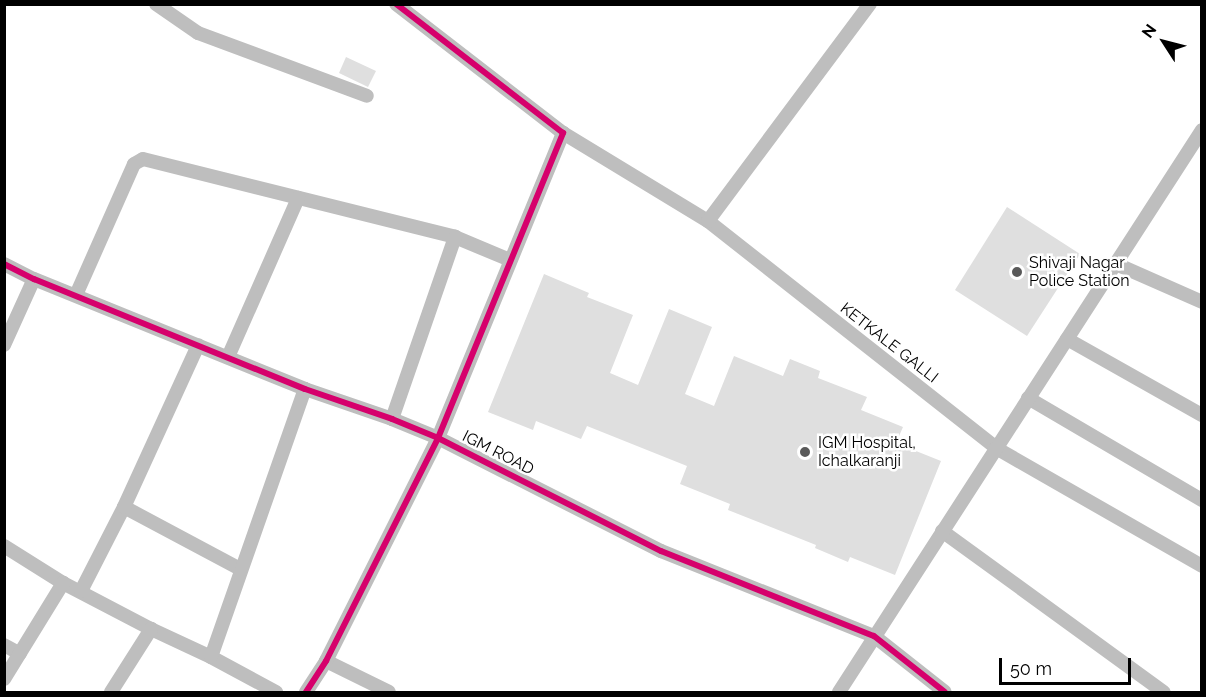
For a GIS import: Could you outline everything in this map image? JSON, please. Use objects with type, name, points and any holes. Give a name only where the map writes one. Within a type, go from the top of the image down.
[{"type":"street","points":[[156,4],[198,33],[367,96]]},
{"type":"street","name":"KETKALE GALLI","points":[[396,4],[563,134],[708,221],[996,448],[1202,566]]},
{"type":"street","points":[[708,221],[870,4]]},
{"type":"street","points":[[838,693],[1202,130]]},
{"type":"street","points":[[306,693],[326,661],[438,438],[563,134]]},
{"type":"street","points":[[76,295],[134,164],[143,159],[455,237],[510,260]]},
{"type":"street","points":[[228,357],[298,198]]},
{"type":"street","points":[[392,419],[455,237]]},
{"type":"street","name":"IGM ROAD","points":[[4,264],[34,279],[305,389],[392,419],[438,438],[661,551],[874,636],[945,693]]},
{"type":"street","points":[[1116,264],[1202,302]]},
{"type":"street","points":[[4,345],[34,279]]},
{"type":"street","points":[[1067,339],[1202,415]]},
{"type":"street","points":[[81,591],[124,507],[198,345]]},
{"type":"street","points":[[211,657],[305,389]]},
{"type":"street","points":[[1028,398],[1202,500]]},
{"type":"street","points":[[124,507],[240,569]]},
{"type":"street","points":[[942,531],[1164,693]]},
{"type":"street","points":[[4,546],[63,583],[211,657],[276,693]]},
{"type":"street","points":[[4,679],[63,583]]},
{"type":"street","points":[[111,693],[151,629]]},
{"type":"street","points":[[4,645],[20,654]]},
{"type":"street","points":[[326,661],[389,693]]},
{"type":"building","points":[[346,57],[376,71],[368,87],[339,73]]},
{"type":"building","name":"Shivaji Nagar Police Station","points":[[1007,207],[1080,254],[1027,336],[955,290]]},
{"type":"building","points":[[544,274],[589,293],[587,297],[633,315],[610,373],[638,385],[669,309],[712,327],[685,394],[714,406],[734,356],[783,376],[790,359],[820,371],[818,378],[867,397],[861,410],[903,427],[896,443],[941,461],[895,575],[850,557],[848,562],[815,548],[816,545],[728,510],[730,504],[680,484],[687,466],[587,426],[581,439],[536,421],[533,430],[488,412]]},
{"type":"cycle path","points":[[306,692],[326,661],[438,438],[563,133],[396,4]]},
{"type":"cycle path","points":[[4,264],[34,279],[305,389],[392,419],[438,438],[661,551],[874,636],[945,692]]},
{"type":"place","name":"Shivaji Nagar Police Station","points":[[1017,272]]},
{"type":"place","name":"IGM Hospital, Ichalkaranji","points":[[805,452]]}]
